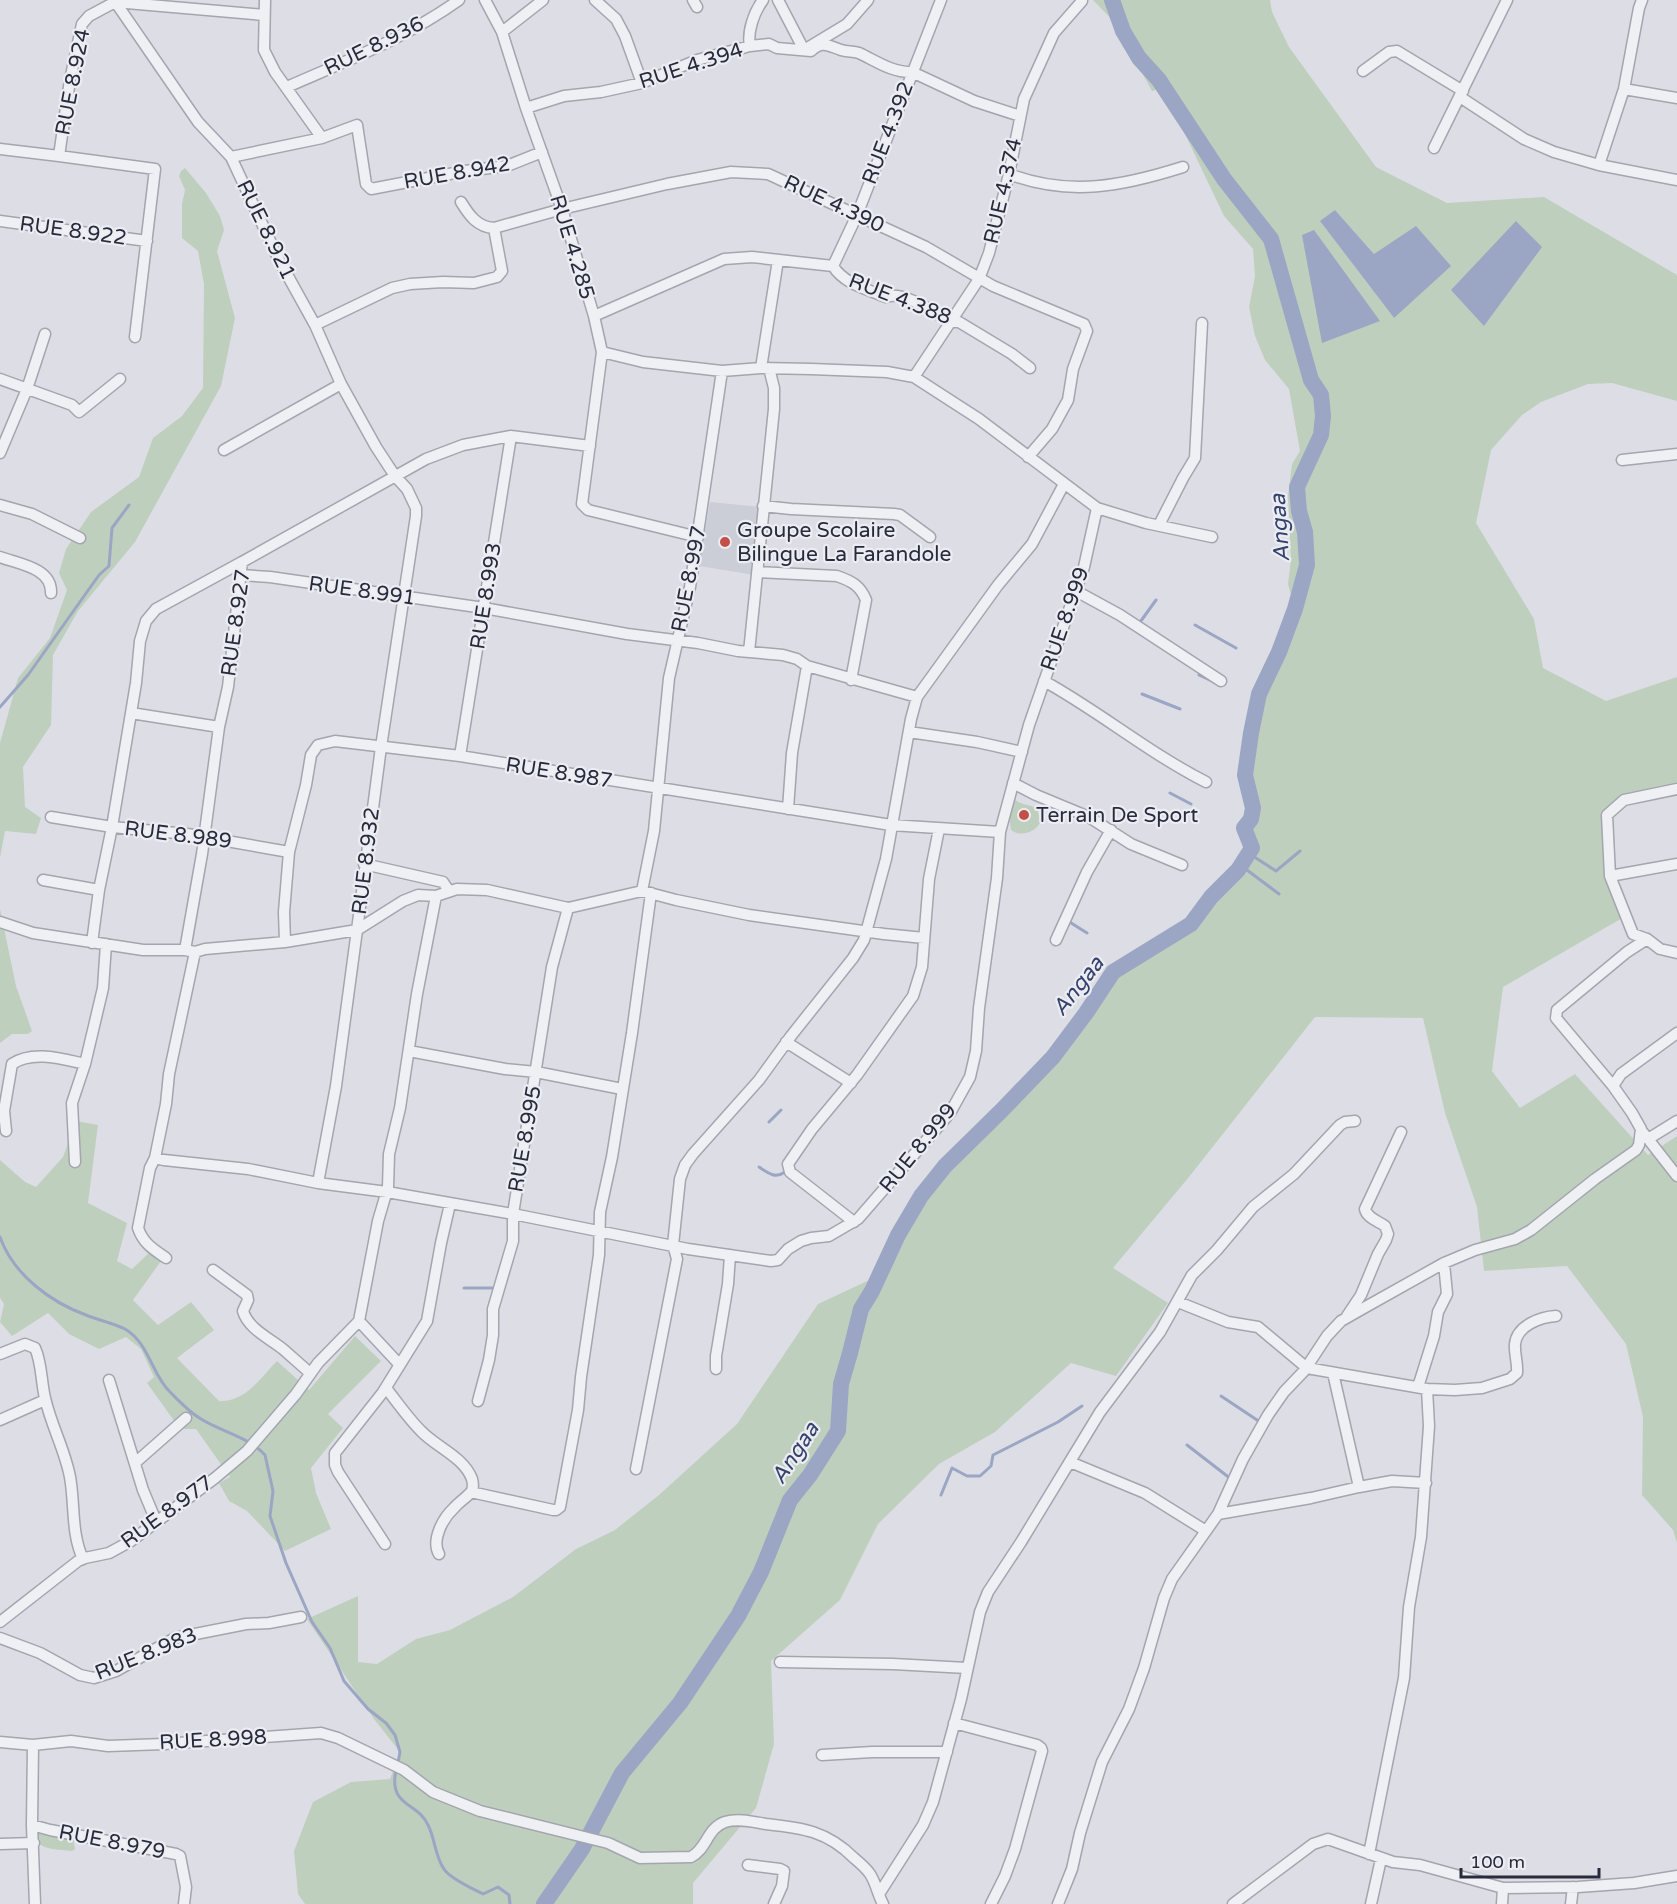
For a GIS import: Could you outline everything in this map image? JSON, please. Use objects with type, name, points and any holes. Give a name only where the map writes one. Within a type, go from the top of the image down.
[{"type":"street","points":[[231,158],[322,138],[275,72],[264,50],[265,0]]},
{"type":"street","name":"RUE 8.936","points":[[287,87],[402,36],[459,0]]},
{"type":"street","name":"RUE 4.285","points":[[484,0],[502,32],[562,209],[594,316],[602,352],[582,504],[588,510],[698,537]]},
{"type":"street","points":[[502,32],[543,0]]},
{"type":"street","points":[[594,0],[616,19],[625,36],[642,83]]},
{"type":"street","points":[[750,46],[749,39],[756,9],[763,0]]},
{"type":"street","points":[[778,0],[804,50],[847,24],[868,0]]},
{"type":"street","name":"RUE 4.392","points":[[833,266],[857,215],[941,0]]},
{"type":"street","points":[[1434,148],[1507,0]]},
{"type":"street","points":[[1599,165],[1624,89],[1642,0]]},
{"type":"street","points":[[114,1],[264,15]]},
{"type":"street","name":"RUE 8.924","points":[[0,149],[59,156],[70,80],[82,24],[89,16],[114,1]]},
{"type":"street","name":"RUE 8.921","points":[[114,1],[198,122],[231,158],[279,260],[315,325],[342,384],[376,447],[395,476]]},
{"type":"street","name":"RUE 4.374","points":[[915,377],[979,279],[990,253],[1020,116],[1029,87],[1048,43],[1082,1]]},
{"type":"street","name":"RUE 4.394","points":[[526,108],[564,96],[602,92],[642,83],[697,60],[750,46],[769,44],[777,48],[811,51],[819,44],[827,44],[838,49],[858,52],[903,72],[912,72],[974,101],[1020,116]]},
{"type":"street","points":[[1363,71],[1389,52],[1397,51],[1524,139],[1554,152],[1599,165],[1677,180]]},
{"type":"street","points":[[1624,89],[1677,98]]},
{"type":"street","name":"RUE 8.942","points":[[322,138],[357,125],[366,184],[371,189],[465,171],[507,166],[542,152]]},
{"type":"street","points":[[59,156],[155,169],[135,337]]},
{"type":"street","points":[[1009,174],[1040,184],[1095,187],[1137,182],[1183,167]]},
{"type":"street","name":"RUE 4.390","points":[[562,209],[731,172],[768,174],[926,247],[979,279],[1076,320],[1087,327],[1071,376],[1068,400],[1052,429],[1029,457]]},
{"type":"street","points":[[461,202],[485,228],[494,228],[562,209]]},
{"type":"street","name":"RUE 8.922","points":[[0,221],[147,241]]},
{"type":"street","points":[[315,325],[392,288],[432,283],[474,283],[497,277],[502,271],[494,228]]},
{"type":"street","name":"RUE 4.388","points":[[594,316],[724,259],[752,257],[833,266],[838,274],[848,281],[886,297],[901,295],[951,322],[959,322],[1012,354],[1030,368]]},
{"type":"street","points":[[749,652],[774,402],[774,388],[765,368],[778,260]]},
{"type":"street","points":[[1160,525],[1195,458],[1198,444],[1202,322]]},
{"type":"street","points":[[0,453],[27,389],[45,334]]},
{"type":"street","points":[[602,352],[643,362],[722,371],[765,368],[887,372],[915,377],[979,419],[1097,508],[1212,537]]},
{"type":"street","name":"RUE 8.997","points":[[471,1492],[553,1510],[560,1507],[578,1410],[598,1255],[598,1230],[644,954],[649,860],[669,678],[690,587],[722,371]]},
{"type":"street","points":[[0,379],[72,405],[79,412],[120,379]]},
{"type":"street","points":[[224,450],[342,384]]},
{"type":"street","name":"RUE 8.927","points":[[166,1258],[146,1244],[138,1228],[166,1104],[190,951],[219,727],[228,687],[242,562],[426,459],[463,445],[511,436],[590,446]]},
{"type":"street","name":"RUE 8.993","points":[[460,756],[511,436]]},
{"type":"street","points":[[1622,460],[1677,454]]},
{"type":"street","name":"RUE 8.932","points":[[0,922],[33,933],[143,950],[190,951],[285,942],[357,930],[364,864],[416,508],[408,489],[395,476]]},
{"type":"street","points":[[636,1469],[677,1259],[673,1245],[680,1179],[685,1165],[759,1080],[786,1042],[853,958],[867,931],[884,868],[917,697],[998,585],[1032,544],[1064,484]]},
{"type":"street","points":[[0,505],[32,514],[80,538]]},
{"type":"street","points":[[763,506],[900,515],[930,537]]},
{"type":"street","name":"RUE 8.999","points":[[513,1214],[730,1255],[778,1260],[788,1249],[801,1241],[829,1236],[854,1222],[874,1203],[950,1113],[970,1077],[976,1051],[997,878],[1000,832],[1044,681],[1084,567],[1097,508]]},
{"type":"street","points":[[0,557],[36,570],[48,578],[51,593]]},
{"type":"street","points":[[51,817],[112,827],[140,642],[148,616],[156,609],[242,562]]},
{"type":"street","points":[[758,572],[837,576],[848,580],[863,592],[866,600],[851,680]]},
{"type":"street","name":"RUE 8.991","points":[[241,574],[484,608],[627,634],[783,655],[797,659],[807,666],[851,680],[917,697]]},
{"type":"street","points":[[1076,591],[1120,615],[1221,681]]},
{"type":"street","points":[[788,809],[792,753],[807,666]]},
{"type":"street","points":[[1044,681],[1075,698],[1171,764],[1206,782]]},
{"type":"street","points":[[131,713],[219,727]]},
{"type":"street","points":[[909,732],[977,742],[1022,752]]},
{"type":"street","name":"RUE 8.987","points":[[285,942],[284,912],[289,852],[311,754],[318,745],[335,741],[460,756],[891,825],[1000,832]]},
{"type":"street","points":[[1013,783],[1089,817],[1131,844],[1182,865]]},
{"type":"street","points":[[1677,789],[1624,800],[1607,815],[1610,876],[1633,934],[1647,939],[1660,949],[1677,953]]},
{"type":"street","name":"RUE 8.989","points":[[92,943],[99,890],[112,827],[205,837],[289,852]]},
{"type":"street","points":[[854,1222],[788,1169],[788,1164],[812,1129],[851,1083],[899,1018],[912,996],[922,967],[929,879],[939,829]]},
{"type":"street","points":[[1056,940],[1087,872],[1111,830]]},
{"type":"street","points":[[364,864],[443,882],[449,891]]},
{"type":"street","points":[[1610,876],[1677,864]]},
{"type":"street","points":[[43,880],[99,890]]},
{"type":"street","points":[[318,1183],[336,1086],[357,930],[403,901],[418,895],[436,896],[458,889],[487,890],[567,908],[647,892],[749,915],[924,938]]},
{"type":"street","points":[[399,1364],[359,1321],[378,1221],[387,1192],[389,1154],[400,1108],[417,994],[436,896]]},
{"type":"street","name":"RUE 8.995","points":[[155,1158],[248,1169],[318,1183],[387,1192],[513,1214],[552,967],[567,908]]},
{"type":"street","points":[[1647,939],[1627,952],[1557,1010],[1556,1018],[1613,1086],[1644,1134],[1677,1176]]},
{"type":"street","points":[[75,1162],[72,1103],[85,1064],[103,988],[106,944]]},
{"type":"street","points":[[1613,1086],[1621,1074],[1677,1033]]},
{"type":"street","points":[[786,1042],[851,1083]]},
{"type":"street","points":[[409,1051],[622,1089]]},
{"type":"street","points":[[6,1131],[4,1111],[12,1064],[23,1056],[57,1058],[85,1064]]},
{"type":"street","points":[[881,1899],[923,1825],[933,1802],[980,1612],[988,1592],[1100,1412],[1140,1360],[1178,1302],[1192,1275],[1217,1250],[1253,1207],[1294,1174],[1340,1125],[1354,1121]]},
{"type":"street","points":[[1058,1904],[1072,1869],[1080,1833],[1102,1762],[1129,1709],[1172,1579],[1218,1514],[1243,1459],[1268,1415],[1284,1392],[1307,1368],[1327,1336],[1346,1319],[1444,1263],[1475,1250],[1515,1239],[1531,1230],[1594,1179],[1636,1150],[1644,1134],[1677,1121]]},
{"type":"street","points":[[1346,1319],[1361,1295],[1388,1234],[1385,1226],[1366,1214],[1365,1209],[1401,1132]]},
{"type":"street","points":[[385,1544],[338,1472],[334,1459],[338,1447],[386,1388],[427,1321],[450,1204]]},
{"type":"street","points":[[478,1401],[489,1360],[493,1335],[493,1309],[513,1241],[513,1214]]},
{"type":"street","points":[[716,1369],[730,1255]]},
{"type":"street","points":[[1369,1854],[1404,1678],[1409,1607],[1421,1537],[1426,1483],[1429,1426],[1422,1388],[1438,1312],[1447,1294],[1444,1263]]},
{"type":"street","points":[[213,1270],[247,1295],[248,1300],[243,1311],[246,1318],[270,1341],[310,1373]]},
{"type":"street","points":[[1178,1302],[1228,1322],[1258,1327],[1307,1368],[1422,1388],[1467,1390],[1510,1379],[1517,1373],[1515,1342],[1523,1328],[1545,1317],[1556,1316]]},
{"type":"street","name":"RUE 8.977","points":[[0,1622],[83,1559],[109,1553],[120,1547],[215,1478],[259,1438],[330,1349],[359,1321]]},
{"type":"street","points":[[0,1354],[25,1344],[35,1348],[39,1356],[45,1400],[65,1454],[70,1478],[77,1546],[83,1559]]},
{"type":"street","points":[[1333,1373],[1359,1487]]},
{"type":"street","points":[[109,1380],[156,1521]]},
{"type":"street","points":[[386,1388],[422,1432],[455,1457],[470,1475],[473,1483],[471,1492],[452,1509],[442,1525],[436,1540],[436,1549],[439,1554]]},
{"type":"street","points":[[0,1420],[45,1400]]},
{"type":"street","points":[[135,1463],[186,1418]]},
{"type":"street","points":[[1070,1462],[1145,1493],[1206,1531]]},
{"type":"street","points":[[1218,1514],[1392,1481],[1426,1483]]},
{"type":"street","name":"RUE 8.983","points":[[0,1638],[40,1653],[80,1675],[93,1678],[116,1671],[175,1638],[246,1624],[269,1623],[301,1617]]},
{"type":"street","points":[[780,1662],[968,1668]]},
{"type":"street","points":[[954,1723],[1037,1745],[1042,1751],[1015,1849],[991,1904]]},
{"type":"street","name":"RUE 8.998","points":[[0,1742],[33,1745],[71,1742],[108,1746],[321,1732],[404,1770],[432,1792],[444,1798],[480,1811],[608,1843],[640,1858],[691,1857],[704,1847],[715,1827],[727,1821],[787,1825],[808,1830],[828,1837],[844,1848],[866,1869],[881,1899]]},
{"type":"street","points":[[33,1745],[32,1825],[35,1904]]},
{"type":"street","points":[[822,1755],[947,1752]]},
{"type":"street","name":"RUE 8.979","points":[[32,1825],[180,1856],[186,1887],[184,1904]]},
{"type":"street","points":[[1233,1904],[1320,1840],[1328,1839],[1381,1859],[1420,1865],[1503,1888],[1634,1883],[1677,1876]]},
{"type":"street","points":[[0,1844],[34,1843]]},
{"type":"street","points":[[1371,1904],[1381,1859]]},
{"type":"street","points":[[748,1865],[784,1871],[782,1886],[774,1904]]},
{"type":"street","points":[[1571,1904],[1573,1887]]},
{"type":"street","points":[[1502,1904],[1503,1888]]},
{"type":"shaded area","name":"Groupe Scolaire Bilingue La Farandole","points":[[710,502],[761,507],[755,575],[699,566]]},
{"type":"green space","points":[[1093,0],[1270,0],[1272,12],[1289,47],[1376,167],[1447,203],[1544,197],[1677,275],[1677,401],[1612,383],[1588,384],[1541,402],[1522,415],[1491,450],[1476,523],[1534,619],[1543,668],[1606,701],[1677,677],[1677,789],[1655,792],[1602,816],[1624,917],[1503,987],[1492,1071],[1520,1108],[1575,1074],[1648,1155],[1677,1136],[1677,1543],[1673,1530],[1642,1495],[1643,1417],[1626,1344],[1567,1266],[1484,1271],[1477,1207],[1445,1113],[1423,1018],[1315,1017],[1189,1177],[1113,1268],[1168,1303],[1116,1376],[1071,1363],[995,1432],[939,1464],[878,1524],[840,1600],[771,1661],[774,1744],[756,1808],[693,1883],[693,1904],[305,1904],[298,1894],[294,1851],[313,1802],[351,1782],[390,1779],[400,1752],[374,1719],[307,1619],[358,1596],[358,1662],[377,1664],[416,1639],[450,1630],[513,1597],[576,1549],[615,1530],[659,1495],[737,1424],[818,1304],[878,1276],[921,1196],[945,1166],[1053,1057],[1113,972],[1191,924],[1211,896],[1238,870],[1252,848],[1244,828],[1251,819],[1253,805],[1245,775],[1247,756],[1259,694],[1279,652],[1295,609],[1288,584],[1291,560],[1288,496],[1292,464],[1300,451],[1289,389],[1265,360],[1255,336],[1249,307],[1255,276],[1253,249],[1224,216],[1163,88],[1152,91],[1119,27]],"holes":[[[1335,210],[1374,254],[1394,318],[1321,222]]]},
{"type":"green space","points":[[185,168],[206,193],[220,216],[224,230],[217,251],[235,318],[221,386],[135,542],[78,611],[53,655],[51,725],[23,767],[25,807],[41,818],[36,834],[5,831],[0,858],[0,743],[18,678],[50,638],[67,590],[59,573],[66,549],[91,512],[139,477],[153,438],[182,416],[203,388],[204,284],[198,251],[182,238],[182,204],[185,190],[179,176]]},
{"type":"green space","name":"Terrain De Sport","points":[[1014,799],[1032,806],[1037,811],[1040,823],[1031,831],[1018,833],[1011,830],[1009,816]]},
{"type":"green space","points":[[0,909],[16,986],[32,1031],[28,1034],[12,1034],[0,1043]]},
{"type":"green space","points":[[76,1121],[98,1125],[88,1203],[127,1223],[117,1261],[132,1269],[149,1253],[161,1261],[133,1300],[158,1325],[191,1302],[214,1330],[177,1358],[219,1401],[237,1398],[245,1393],[277,1361],[309,1390],[355,1336],[381,1361],[328,1414],[343,1428],[311,1468],[316,1493],[331,1529],[285,1551],[247,1511],[229,1501],[219,1483],[230,1477],[196,1429],[180,1429],[147,1383],[154,1377],[141,1349],[126,1337],[99,1349],[69,1334],[48,1313],[12,1336],[0,1322],[4,1304],[0,1298],[0,1160],[25,1182],[36,1187],[63,1157]]},
{"type":"green space","points":[[38,1831],[73,1839],[75,1849],[72,1851],[41,1845],[35,1838]]},
{"type":"water","points":[[1335,210],[1374,254],[1416,226],[1451,266],[1394,318],[1320,221]]},
{"type":"water","points":[[1516,221],[1542,247],[1484,326],[1451,290]]},
{"type":"water","points":[[1314,230],[1380,321],[1322,343],[1302,235]]},
{"type":"waterway","name":"Angaa","points":[[544,1904],[582,1849],[622,1773],[680,1703],[738,1616],[761,1572],[790,1500],[810,1475],[838,1431],[841,1384],[861,1309],[898,1235],[921,1196],[945,1166],[1053,1057],[1113,972],[1191,924],[1211,897],[1238,870],[1252,848],[1244,828],[1251,819],[1253,808],[1245,775],[1251,733],[1259,694],[1279,652],[1295,609],[1307,565],[1305,532],[1299,511],[1297,487],[1321,435],[1323,416],[1321,395],[1311,380],[1271,239],[1224,179],[1159,80],[1139,58],[1123,31],[1112,0]]},
{"type":"waterway","points":[[0,707],[28,675],[99,575],[109,566],[112,528],[129,505]]},
{"type":"waterway","points":[[1138,625],[1156,600]]},
{"type":"waterway","points":[[1195,625],[1236,648]]},
{"type":"waterway","points":[[1199,675],[1214,682]]},
{"type":"waterway","points":[[1142,694],[1180,709]]},
{"type":"waterway","points":[[1170,793],[1191,804]]},
{"type":"waterway","points":[[1256,858],[1276,871],[1300,851]]},
{"type":"waterway","points":[[1247,870],[1279,894]]},
{"type":"waterway","points":[[1068,921],[1087,933]]},
{"type":"waterway","points":[[769,1122],[781,1110]]},
{"type":"waterway","points":[[759,1167],[775,1175],[785,1172]]},
{"type":"waterway","points":[[0,1237],[14,1263],[34,1285],[59,1303],[125,1329],[140,1342],[164,1385],[185,1407],[209,1424],[235,1435],[265,1455],[273,1491],[270,1516],[286,1563],[312,1622],[330,1648],[344,1681],[395,1735],[400,1752],[398,1763]]},
{"type":"waterway","points":[[464,1288],[496,1288]]},
{"type":"waterway","points":[[1221,1396],[1260,1422]]},
{"type":"waterway","points":[[941,1495],[952,1468],[967,1476],[980,1476],[991,1466],[993,1455],[1058,1422],[1082,1406]]},
{"type":"waterway","points":[[1187,1445],[1231,1479]]},
{"type":"waterway","points":[[396,1770],[396,1791],[400,1798],[423,1818],[430,1830],[441,1864],[447,1872],[483,1894],[498,1887],[509,1895],[510,1904]]},
{"type":"place","name":"Groupe Scolaire Bilingue La Farandole","points":[[725,542]]},
{"type":"place","name":"Terrain De Sport","points":[[1024,815]]}]
